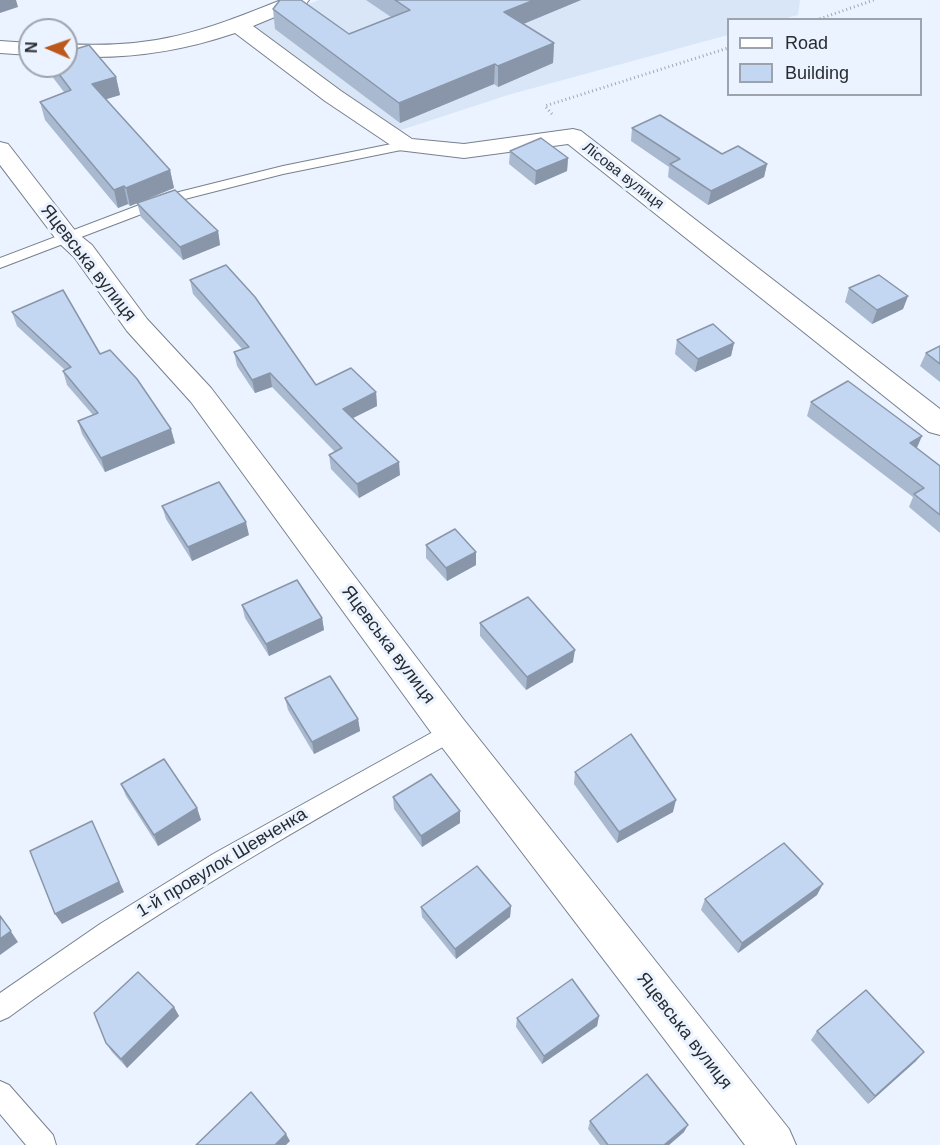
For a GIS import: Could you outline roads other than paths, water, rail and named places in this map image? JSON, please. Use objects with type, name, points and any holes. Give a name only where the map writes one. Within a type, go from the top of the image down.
[{"type":"street","points":[[78,51],[113,52],[154,48],[188,41],[299,0]]},
{"type":"street","name":"Лісова вулиця","points":[[237,24],[333,96],[406,145],[464,151],[573,136],[940,425]]},
{"type":"street","points":[[0,47],[18,48]]},
{"type":"street","name":"Яцевська вулиця","points":[[0,149],[68,238],[83,251],[136,324],[201,395],[451,731],[773,1145]]},
{"type":"lane","points":[[0,263],[168,199],[283,170],[406,145]]},
{"type":"lane","name":"1-й провулок Шевченка","points":[[0,1008],[57,965],[250,843],[451,731]]},
{"type":"lane","points":[[0,1095],[43,1145]]}]
